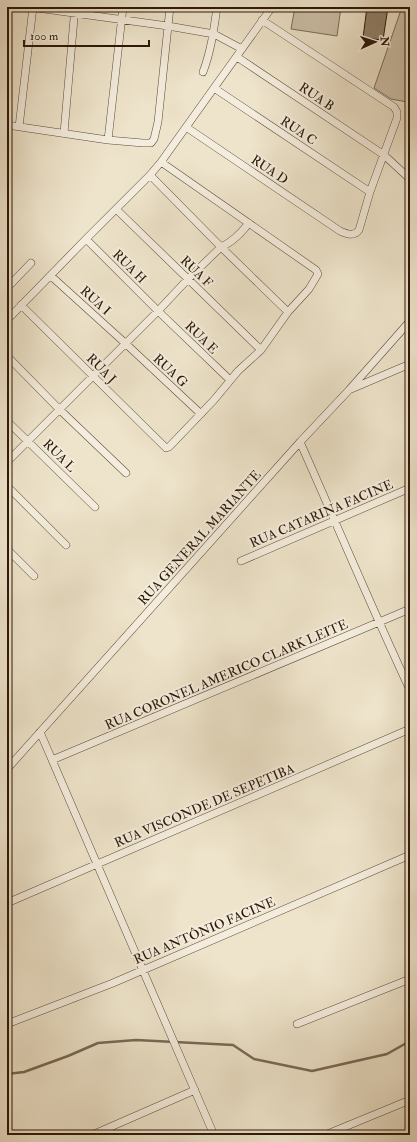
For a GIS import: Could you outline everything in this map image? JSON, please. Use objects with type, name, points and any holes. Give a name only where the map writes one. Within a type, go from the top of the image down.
[{"type":"street","points":[[30,7],[74,10],[122,20],[214,34],[242,49]]},
{"type":"street","points":[[18,127],[33,7]]},
{"type":"street","points":[[108,140],[123,7]]},
{"type":"street","points":[[7,125],[108,140],[143,144],[151,143],[154,139],[158,122],[170,7]]},
{"type":"street","points":[[203,72],[214,34],[217,7]]},
{"type":"street","points":[[7,320],[150,175],[161,162],[272,7]]},
{"type":"street","points":[[64,133],[74,10]]},
{"type":"street","points":[[262,20],[394,108],[397,112],[397,118],[370,192]]},
{"type":"street","name":"RUA B","points":[[237,57],[384,155],[410,179]]},
{"type":"street","name":"RUA C","points":[[214,88],[370,192]]},
{"type":"street","name":"RUA D","points":[[186,127],[340,231],[354,234],[357,233],[370,192]]},
{"type":"street","points":[[161,162],[318,272],[318,276],[309,289],[288,312],[261,350],[238,371],[201,414]]},
{"type":"street","points":[[150,175],[288,312]]},
{"type":"street","name":"RUA F","points":[[116,209],[261,350]]},
{"type":"street","points":[[7,462],[188,279],[221,247],[240,234],[249,223]]},
{"type":"street","name":"RUA H","points":[[86,239],[158,311]]},
{"type":"street","points":[[7,288],[31,263]]},
{"type":"street","name":"RUA I","points":[[51,276],[126,343]]},
{"type":"street","name":"RUA J","points":[[21,305],[166,448],[169,447],[201,414]]},
{"type":"street","name":"RUA E","points":[[158,311],[230,380]]},
{"type":"street","name":"RUA GENERAL MARIANTE","points":[[7,769],[300,442],[410,322]]},
{"type":"street","name":"RUA G","points":[[126,343],[201,414]]},
{"type":"street","points":[[7,356],[59,409],[126,473]]},
{"type":"street","points":[[349,390],[410,364]]},
{"type":"street","name":"RUA L","points":[[7,421],[95,507]]},
{"type":"street","points":[[300,442],[410,690]]},
{"type":"street","points":[[7,486],[66,545]]},
{"type":"street","name":"RUA CATARINA FACINE","points":[[241,561],[410,488]]},
{"type":"street","points":[[7,549],[34,576]]},
{"type":"street","name":"RUA CORONEL AMERICO CLARK LEITE","points":[[52,760],[410,609]]},
{"type":"street","name":"RUA VISCONDE DE SEPETIBA","points":[[7,903],[410,730]]},
{"type":"street","points":[[40,732],[164,1016],[214,1135]]},
{"type":"street","name":"RUA ANTÔNIO FACINE","points":[[7,1024],[106,985],[410,856]]},
{"type":"street","points":[[297,1024],[410,979]]},
{"type":"street","points":[[92,1135],[194,1090]]},
{"type":"street","points":[[325,1135],[410,1100]]},
{"type":"shaded area","points":[[295,7],[341,7],[337,36],[291,29]]},
{"type":"shaded area","points":[[402,7],[410,7],[410,95],[407,102],[391,99],[374,88]]},
{"type":"building","points":[[367,7],[388,7],[383,40],[363,38]]},
{"type":"waterway","points":[[7,1074],[24,1072],[98,1043],[136,1040],[233,1045],[254,1059],[312,1071],[387,1054],[410,1041]]}]
